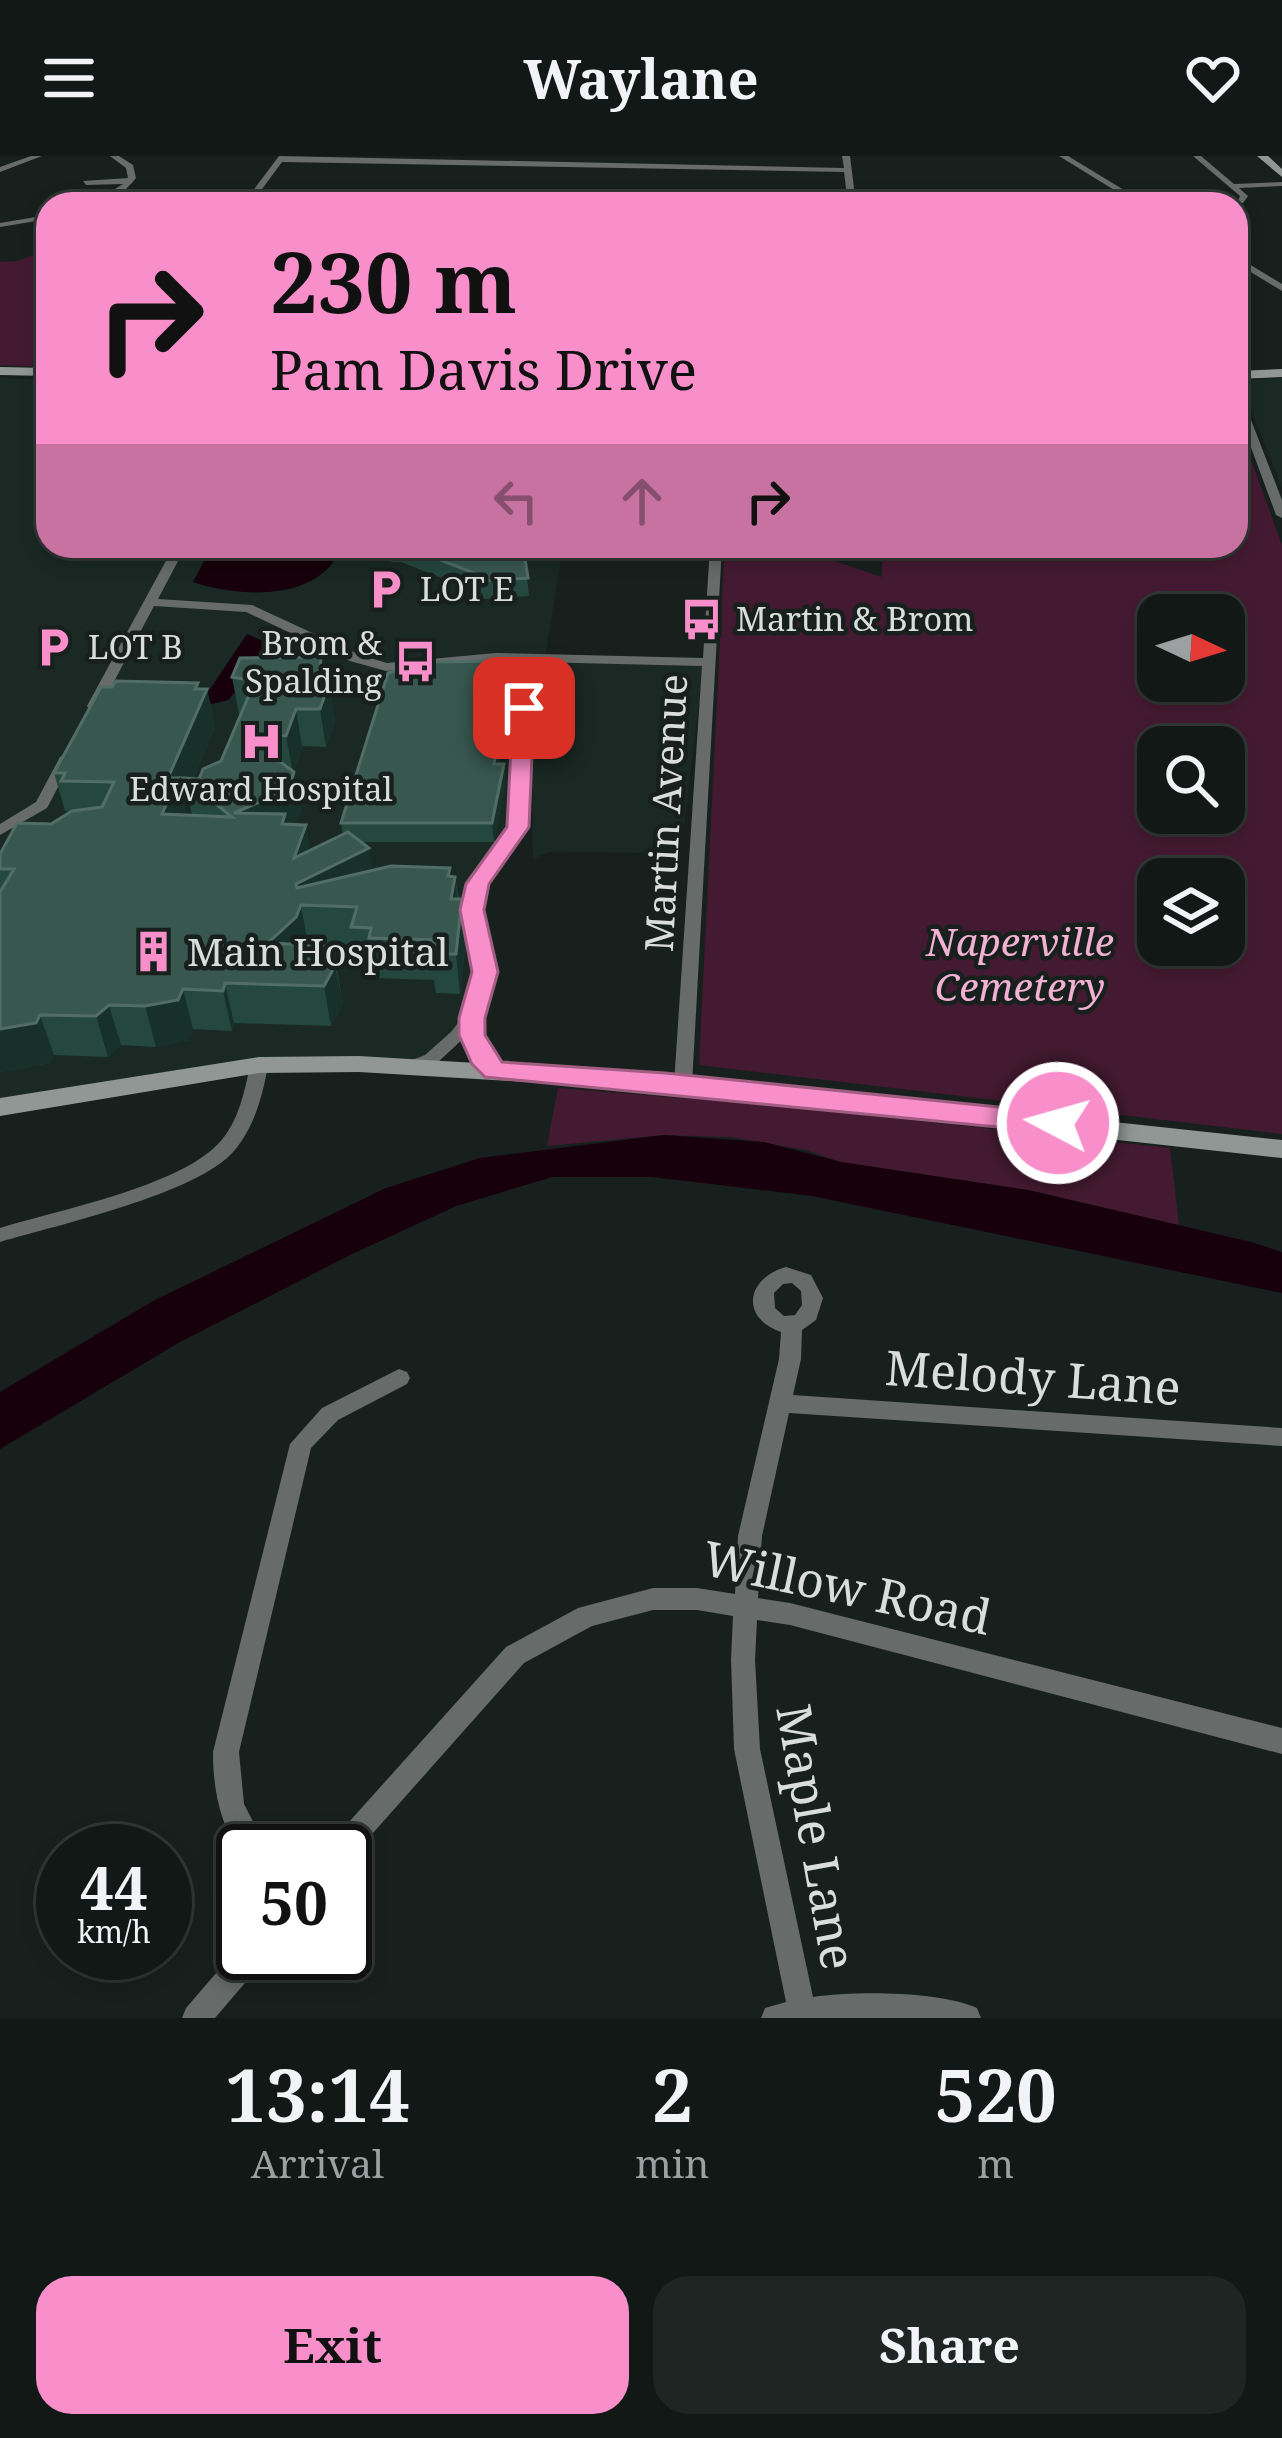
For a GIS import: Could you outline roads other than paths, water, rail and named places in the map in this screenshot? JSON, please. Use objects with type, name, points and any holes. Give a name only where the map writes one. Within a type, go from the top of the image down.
[{"type":"main road","points":[[1259,156],[1277,170]]},
{"type":"main road","points":[[0,371],[36,372]]},
{"type":"main road","points":[[1248,374],[1282,373]]},
{"type":"main road","points":[[0,1107],[259,1065],[413,1066],[683,1084],[1282,1149]]},
{"type":"street","points":[[0,170],[38,156]]},
{"type":"street","points":[[114,156],[132,170],[129,182],[114,192]]},
{"type":"street","points":[[846,156],[851,192]]},
{"type":"street","points":[[1064,156],[1123,192]]},
{"type":"street","points":[[1197,156],[1239,192]]},
{"type":"street","points":[[256,192],[282,158],[848,170]]},
{"type":"street","points":[[86,182],[129,182]]},
{"type":"street","points":[[1232,186],[1282,184]]},
{"type":"street","points":[[0,225],[36,219]]},
{"type":"street","points":[[1248,268],[1282,289]]},
{"type":"street","points":[[1248,425],[1282,514]]},
{"type":"street","points":[[88,718],[174,558]]},
{"type":"street","name":"Martin Avenue","points":[[683,1084],[715,558]]},
{"type":"street","points":[[151,602],[248,608],[355,658],[386,667],[526,657],[708,662]]},
{"type":"street","points":[[495,1070],[475,1046],[472,1018],[485,972],[472,910],[474,895],[518,827],[526,657]]},
{"type":"street","points":[[0,830],[42,805],[76,741]]},
{"type":"street","points":[[413,1066],[445,1048],[472,1018]]},
{"type":"street","points":[[0,1235],[202,1166],[233,1138],[259,1065]]},
{"type":"street","name":"Maple Lane","points":[[789,2015],[747,1749],[746,1606],[750,1536],[792,1323]]},
{"type":"street","points":[[237,1824],[227,1798],[226,1752],[293,1463],[322,1420],[399,1378]]},
{"type":"street","name":"Melody Lane","points":[[779,1403],[1282,1437]]},
{"type":"street","name":"Willow Road","points":[[364,1824],[493,1676],[548,1634],[587,1616],[653,1599],[746,1606],[972,1659],[1282,1741]]},
{"type":"street","points":[[196,2018],[229,1980]]},
{"type":"street","points":[[789,2015],[904,2008],[967,2018]]},
{"type":"place","name":"LOT E","points":[[386,589]]},
{"type":"place","name":"Martin & Brom","points":[[702,619]]},
{"type":"place","name":"LOT B","points":[[54,647]]},
{"type":"place","name":"Brom & Spalding","points":[[416,662]]},
{"type":"place","name":"Edward Hospital","points":[[261,741]]},
{"type":"place","name":"Main Hospital","points":[[153,952]]},
{"type":"park label","name":"Naperville Cemetery","points":[[1020,964]]}]
